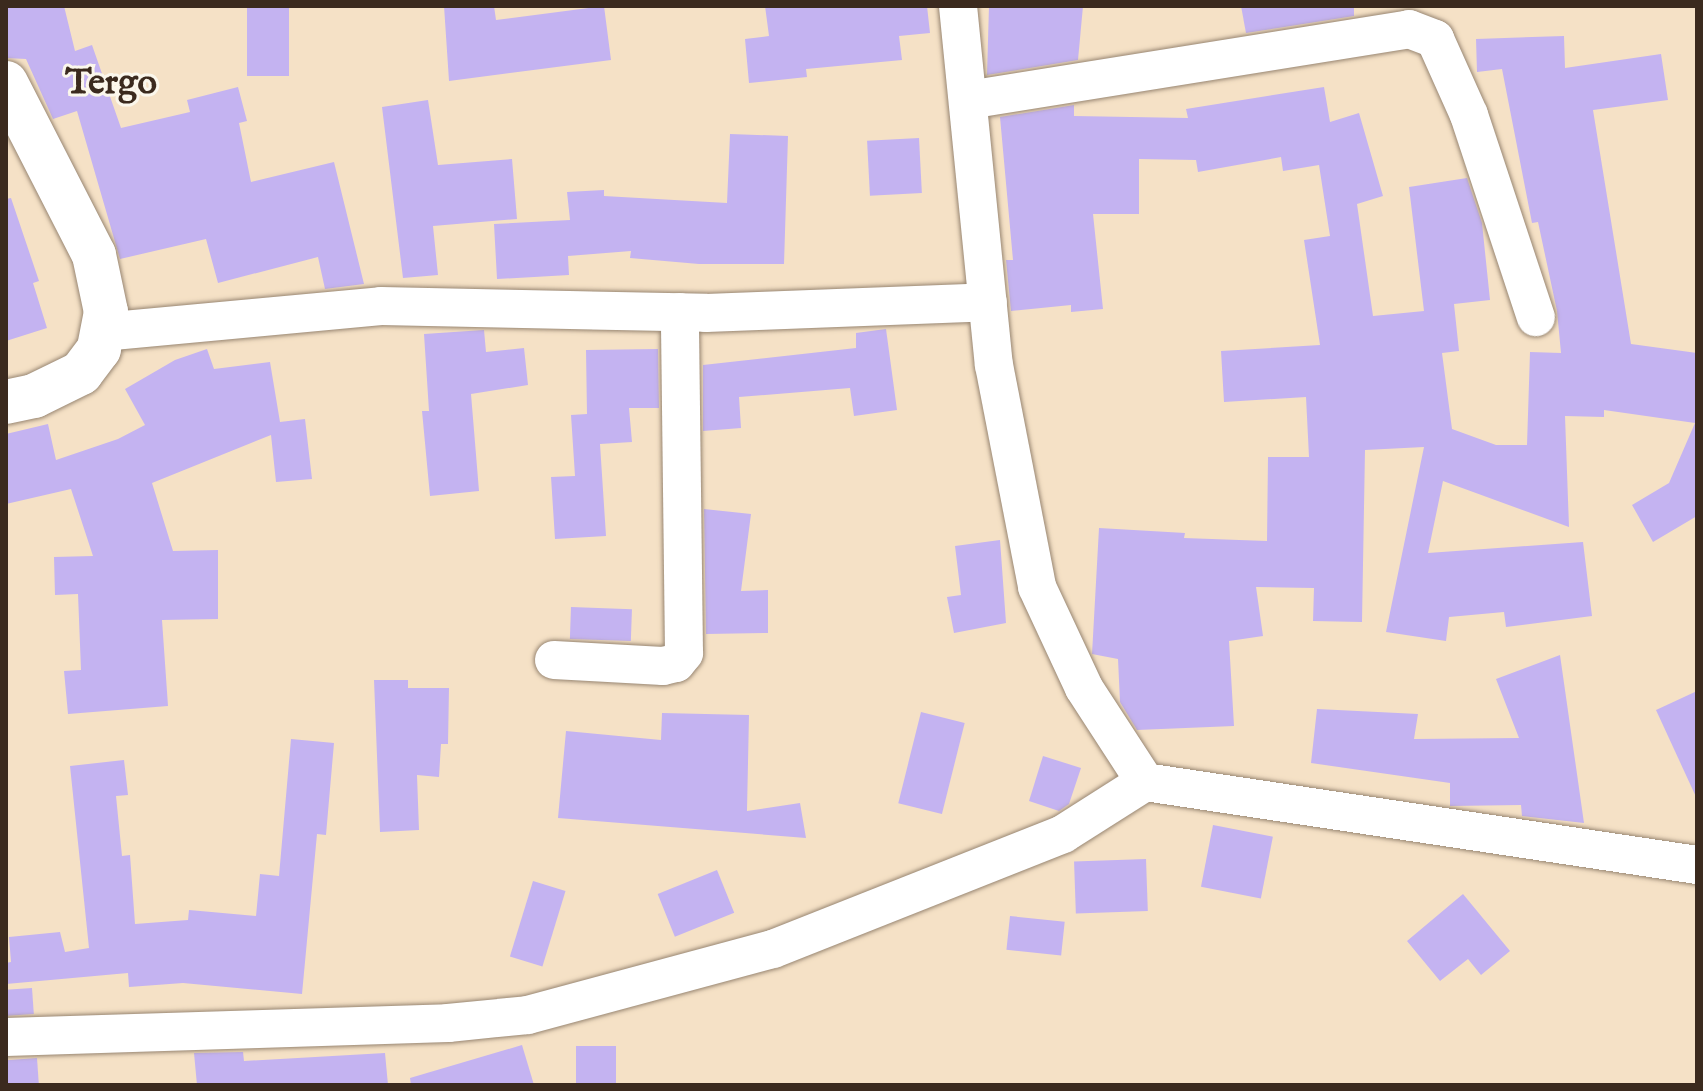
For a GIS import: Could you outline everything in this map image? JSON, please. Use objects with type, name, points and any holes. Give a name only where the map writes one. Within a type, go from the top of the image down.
[{"type":"main road","points":[[6,83],[94,255],[106,312],[99,349],[81,373],[34,396],[6,402]]},
{"type":"street","points":[[958,6],[994,365],[1037,587],[1084,688],[1145,782]]},
{"type":"street","points":[[968,100],[1409,29],[1435,39],[1469,115],[1536,317]]},
{"type":"street","points":[[102,332],[381,306],[680,312],[988,302]]},
{"type":"street","points":[[554,660],[663,666],[684,653],[680,312]]},
{"type":"street","points":[[6,1037],[448,1023],[528,1015],[773,949],[1063,834],[1145,782],[1697,865]]},
{"type":"building","points":[[6,6],[64,6],[75,51],[92,45],[121,128],[190,112],[187,100],[238,87],[247,121],[239,123],[251,182],[334,162],[364,284],[325,289],[318,257],[218,283],[206,239],[120,259],[77,111],[53,119],[26,59],[6,58]]},
{"type":"building","points":[[247,6],[289,6],[289,76],[247,76]]},
{"type":"building","points":[[444,6],[494,6],[496,20],[604,6],[611,60],[449,81]]},
{"type":"building","points":[[765,6],[927,6],[930,33],[899,36],[902,60],[806,69],[807,77],[749,83],[745,39],[769,36]]},
{"type":"building","points":[[989,6],[1083,6],[1078,60],[987,75]]},
{"type":"building","points":[[1241,6],[1354,6],[1354,16],[1246,33]]},
{"type":"building","points":[[1564,36],[1565,68],[1661,54],[1668,100],[1593,110],[1631,344],[1697,353],[1697,516],[1653,542],[1632,505],[1669,483],[1695,423],[1604,410],[1604,417],[1565,416],[1569,527],[1443,481],[1428,553],[1583,542],[1592,616],[1506,627],[1504,612],[1449,617],[1446,641],[1386,632],[1424,447],[1365,450],[1362,622],[1313,621],[1314,588],[1256,587],[1263,636],[1229,641],[1234,726],[1137,730],[1120,702],[1118,659],[1092,654],[1099,528],[1185,533],[1184,538],[1267,541],[1268,457],[1309,457],[1306,397],[1224,402],[1221,351],[1320,345],[1304,240],[1330,236],[1319,165],[1283,171],[1281,157],[1198,172],[1196,160],[1139,159],[1139,214],[1093,214],[1103,309],[1071,312],[1071,305],[1011,311],[1006,260],[1013,260],[1000,117],[1074,105],[1074,116],[1188,118],[1186,109],[1324,87],[1330,122],[1359,113],[1383,196],[1357,204],[1373,316],[1424,311],[1409,187],[1467,178],[1482,223],[1490,300],[1454,304],[1459,351],[1442,353],[1452,429],[1496,445],[1527,445],[1530,352],[1561,353],[1557,311],[1538,222],[1532,223],[1502,69],[1477,72],[1476,39]]},
{"type":"building","points":[[428,100],[438,165],[512,159],[517,219],[433,226],[438,275],[403,278],[382,107]]},
{"type":"building","points":[[730,134],[788,136],[784,264],[699,264],[630,258],[631,251],[568,256],[569,275],[497,279],[494,224],[570,220],[567,192],[604,190],[604,196],[727,203]]},
{"type":"building","points":[[919,138],[922,193],[870,196],[867,141]]},
{"type":"building","points":[[11,198],[39,281],[33,283],[47,328],[6,341],[6,199]]},
{"type":"building","points":[[886,329],[897,410],[854,416],[850,388],[739,397],[741,428],[703,431],[703,365],[856,348],[856,333]]},
{"type":"building","points":[[484,330],[486,352],[524,348],[528,385],[471,394],[479,491],[430,496],[422,411],[429,411],[424,334]]},
{"type":"building","points":[[207,349],[214,369],[270,362],[280,422],[305,419],[312,479],[276,482],[271,435],[152,483],[173,551],[218,550],[218,619],[162,620],[168,706],[68,714],[64,671],[81,670],[78,594],[55,595],[54,557],[93,556],[71,489],[6,504],[6,434],[48,424],[56,460],[118,439],[145,425],[125,389],[175,360]]},
{"type":"building","points":[[658,349],[659,408],[629,408],[632,442],[600,444],[606,536],[555,539],[551,477],[575,476],[571,415],[587,414],[586,350]]},
{"type":"building","points":[[704,509],[751,514],[741,591],[768,590],[768,633],[706,634]]},
{"type":"building","points":[[1000,540],[1006,623],[954,633],[947,597],[961,595],[955,546]]},
{"type":"building","points":[[571,607],[632,609],[631,641],[570,639]]},
{"type":"building","points":[[1560,655],[1584,823],[1522,816],[1521,805],[1450,806],[1450,783],[1311,763],[1317,709],[1418,714],[1414,739],[1519,738],[1496,679]]},
{"type":"building","points":[[374,680],[408,680],[408,688],[449,688],[448,744],[441,744],[439,777],[417,775],[419,830],[380,832]]},
{"type":"building","points":[[1697,691],[1697,799],[1656,710]]},
{"type":"building","points":[[921,712],[965,723],[942,814],[898,803]]},
{"type":"building","points":[[662,713],[749,715],[747,811],[800,803],[806,838],[558,818],[566,731],[661,740]]},
{"type":"building","points":[[291,739],[334,743],[326,835],[317,834],[302,994],[183,983],[129,987],[128,973],[6,984],[6,963],[11,962],[9,937],[60,932],[65,952],[89,948],[70,766],[124,760],[128,795],[116,796],[122,856],[130,855],[135,924],[188,920],[189,910],[256,916],[260,874],[279,876]]},
{"type":"building","points":[[1043,756],[1081,768],[1069,804],[1059,811],[1029,801]]},
{"type":"building","points":[[1213,825],[1273,837],[1261,898],[1201,887]]},
{"type":"building","points":[[1146,859],[1148,911],[1076,913],[1074,862]]},
{"type":"building","points":[[717,870],[734,913],[675,937],[658,894]]},
{"type":"building","points":[[533,881],[566,891],[542,966],[510,957]]},
{"type":"building","points":[[1463,894],[1510,951],[1481,975],[1468,959],[1440,981],[1407,941]]},
{"type":"building","points":[[1010,916],[1065,922],[1061,956],[1006,950]]},
{"type":"building","points":[[32,988],[34,1014],[8,1016],[6,990]]},
{"type":"building","points":[[522,1045],[534,1085],[411,1085],[410,1078]]},
{"type":"building","points":[[576,1046],[616,1046],[616,1085],[576,1085]]},
{"type":"building","points":[[243,1052],[244,1061],[385,1053],[388,1085],[197,1085],[194,1053]]},
{"type":"building","points":[[37,1058],[39,1085],[8,1085],[6,1060]]},
{"type":"district","name":"Tergo","points":[[111,84]]}]
